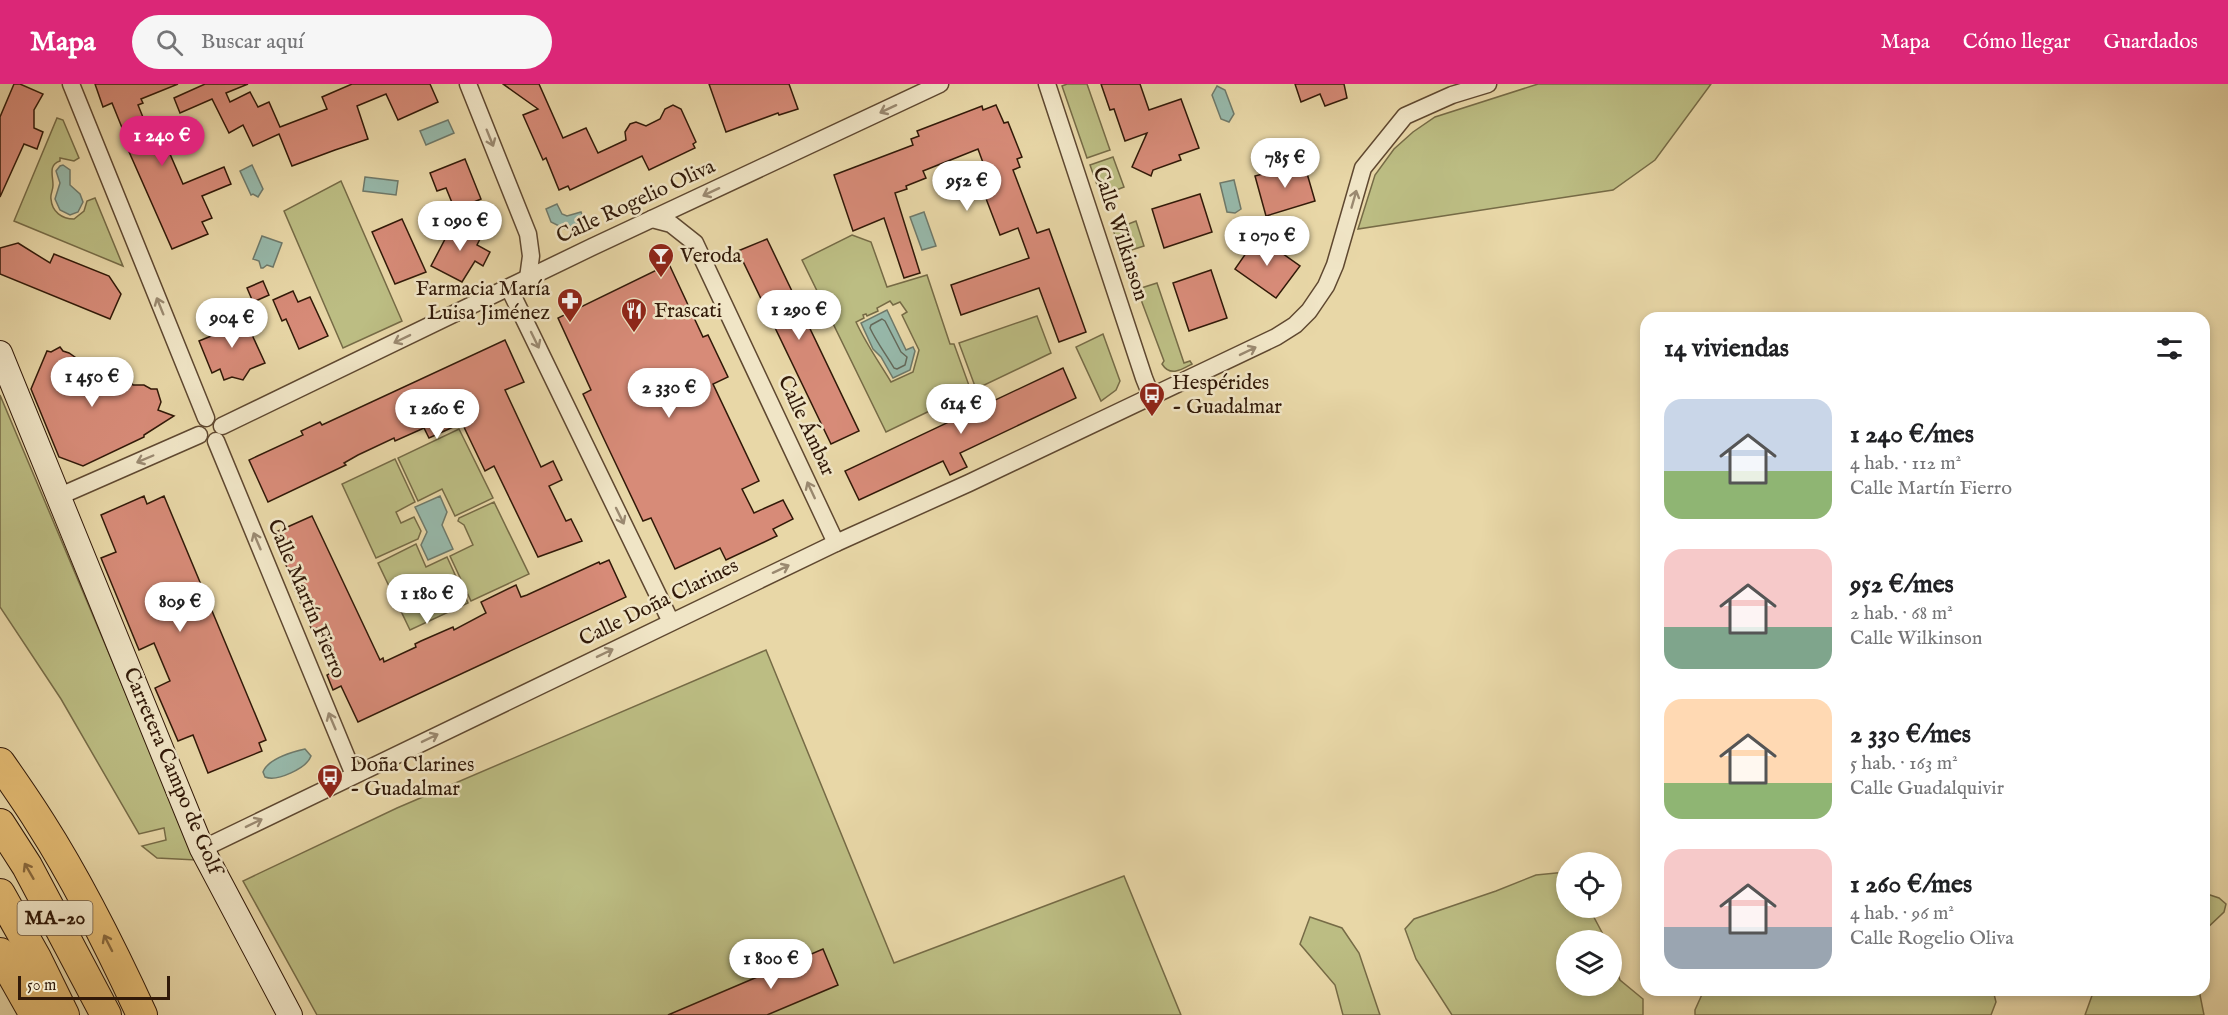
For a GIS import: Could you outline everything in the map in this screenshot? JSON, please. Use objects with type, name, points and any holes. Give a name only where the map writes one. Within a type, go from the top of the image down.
[{"type":"highway","points":[[0,763],[42,824],[86,900],[142,1015]]},
{"type":"highway","name":"MA-20","points":[[0,824],[27,866],[106,1015]]},
{"type":"highway","name":"MA-20","points":[[0,894],[36,958],[64,1015]]},
{"type":"highway","points":[[0,953],[35,1015]]},
{"type":"street","points":[[72,84],[206,418]]},
{"type":"street","points":[[468,84],[528,234],[531,256],[528,278]]},
{"type":"street","name":"Calle Rogelio Oliva","points":[[219,434],[528,278],[940,84]]},
{"type":"street","name":"Calle Wilkinson","points":[[1047,84],[1144,378],[1145,400]]},
{"type":"street","name":"Calle Doña Clarines","points":[[202,849],[836,543],[1276,337],[1295,325],[1326,286],[1335,265],[1363,168],[1405,116],[1452,95],[1488,84]]},
{"type":"street","name":"Calle Ámbar","points":[[652,219],[671,224],[695,243],[836,543]]},
{"type":"street","points":[[509,288],[671,622]]},
{"type":"street","name":"Carretera Campo de Golf","points":[[0,353],[202,849],[290,1015]]},
{"type":"street","points":[[206,418],[214,418],[219,434],[204,441],[199,435],[200,423],[206,418]]},
{"type":"street","name":"Calle Martín Fierro","points":[[219,434],[354,775]]},
{"type":"street","points":[[60,496],[199,435]]},
{"type":"green space","points":[[1087,84],[1110,150],[1087,158],[1062,86]]},
{"type":"green space","points":[[1538,84],[1711,84],[1655,160],[1613,190],[1358,229],[1375,175],[1394,149],[1413,132],[1435,117]]},
{"type":"green space","points":[[57,118],[63,120],[79,158],[74,161],[60,158],[60,161],[54,165],[51,197],[53,208],[65,218],[74,219],[84,211],[87,201],[95,198],[123,266],[14,221]]},
{"type":"green space","points":[[1113,157],[1124,187],[1101,196],[1090,165]]},
{"type":"green space","points":[[341,181],[402,321],[343,348],[284,211]]},
{"type":"green space","points":[[1136,221],[1144,246],[1122,253],[1113,230]]},
{"type":"green space","points":[[852,235],[871,242],[887,287],[927,275],[950,344],[954,344],[971,391],[886,432],[802,260]],"holes":[[[890,301],[893,305],[900,302],[907,312],[902,315],[919,350],[913,372],[891,382],[856,322],[864,318],[863,315],[867,316],[878,311],[877,308]]]},
{"type":"green space","points":[[1157,283],[1184,363],[1190,361],[1192,364],[1176,371],[1165,368],[1162,364],[1164,361],[1140,297],[1135,290]]},
{"type":"green space","points":[[1037,316],[1051,353],[976,389],[959,343]]},
{"type":"green space","points":[[1103,334],[1120,381],[1116,390],[1101,401],[1076,347]]},
{"type":"green space","points":[[0,395],[196,860],[157,858],[142,846],[166,840],[164,828],[139,834],[61,699],[0,607]]},
{"type":"green space","points":[[459,429],[493,498],[455,516],[442,489],[418,501],[398,458]]},
{"type":"green space","points":[[395,459],[415,502],[396,512],[401,523],[414,517],[421,531],[418,539],[376,558],[342,484]]},
{"type":"green space","points":[[494,502],[529,574],[471,601],[450,556],[473,545],[464,525],[458,521],[459,518]]},
{"type":"green space","points":[[416,544],[426,567],[447,557],[468,603],[410,630],[378,563]]},
{"type":"green space","points":[[766,650],[894,963],[1124,876],[1181,1015],[317,1015],[243,881],[397,808]]},
{"type":"green space","points":[[1556,873],[1556,918],[1594,918],[1601,930],[1556,930],[1556,996],[1622,996],[1622,982],[1643,999],[1643,1015],[1452,1015],[1416,959],[1405,929],[1414,919],[1536,875]]},
{"type":"green space","points":[[2210,895],[2226,904],[2224,912],[2210,925]]},
{"type":"green space","points":[[1310,917],[1342,928],[1359,953],[1380,1015],[1343,1015],[1335,985],[1300,944]]},
{"type":"green space","points":[[1701,996],[1994,996],[1996,1002],[1991,1015],[1695,1015]]},
{"type":"green space","points":[[2092,996],[2200,996],[2204,1015],[2085,1015]]},
{"type":"water","points":[[1217,86],[1225,90],[1234,114],[1229,122],[1221,119],[1212,95]]},
{"type":"water","points":[[448,120],[454,133],[426,145],[420,131]]},
{"type":"water","points":[[63,165],[70,170],[70,185],[80,194],[83,202],[78,212],[70,215],[60,210],[55,199],[60,183],[56,171]]},
{"type":"water","points":[[252,165],[263,189],[258,197],[251,195],[240,171]]},
{"type":"water","points":[[365,177],[398,181],[396,195],[363,191]]},
{"type":"water","points":[[1234,180],[1241,209],[1235,213],[1227,212],[1220,183]]},
{"type":"water","points":[[557,204],[562,214],[567,216],[581,212],[584,220],[567,230],[551,222],[546,209]]},
{"type":"water","points":[[924,212],[936,246],[922,250],[910,217]]},
{"type":"water","points":[[262,236],[282,243],[273,267],[267,265],[261,268],[259,261],[253,259]]},
{"type":"water","points":[[887,310],[906,350],[913,347],[915,351],[910,370],[893,378],[881,357],[873,349],[861,323]]},
{"type":"water","points":[[440,496],[447,512],[442,525],[453,549],[428,560],[421,545],[427,532],[415,507]]},
{"type":"water","points":[[305,749],[311,756],[304,765],[284,776],[265,777],[263,772],[270,763],[287,754]]},
{"type":"building","points":[[14,84],[20,84],[43,94],[34,110],[34,128],[43,132],[37,149],[24,144],[0,197],[0,117]]},
{"type":"building","points":[[95,84],[178,84],[141,99],[143,103],[138,105],[153,142],[163,138],[183,184],[224,167],[231,184],[202,196],[212,218],[202,222],[208,234],[172,249],[122,136],[125,135],[112,103],[103,107]]},
{"type":"building","points":[[205,84],[248,84],[226,93],[230,102],[250,92],[258,107],[269,102],[280,127],[327,109],[322,97],[352,84],[430,84],[438,102],[398,120],[386,94],[357,106],[368,139],[292,166],[279,134],[253,146],[243,125],[229,133],[212,99],[180,113],[174,98]]},
{"type":"building","points":[[503,84],[539,84],[563,138],[586,128],[598,153],[626,140],[625,132],[630,124],[636,122],[646,126],[660,119],[665,109],[673,105],[681,109],[696,142],[693,144],[695,148],[649,170],[642,156],[570,190],[568,186],[559,190],[546,158],[543,160],[523,115],[538,109]]},
{"type":"building","points":[[709,84],[789,84],[798,109],[779,115],[778,113],[726,132]]},
{"type":"building","points":[[1101,84],[1140,84],[1149,110],[1181,99],[1199,148],[1179,155],[1181,160],[1153,170],[1151,176],[1132,167],[1147,133],[1125,141],[1114,109],[1110,110]]},
{"type":"building","points":[[1295,84],[1344,84],[1347,98],[1325,106],[1320,94],[1301,102]]},
{"type":"building","points":[[996,105],[1004,123],[1008,122],[1022,157],[1017,159],[1020,167],[1013,170],[1037,233],[1049,229],[1086,332],[1059,342],[1039,288],[961,315],[951,285],[1029,258],[1018,228],[1000,235],[980,183],[989,179],[978,149],[923,171],[926,178],[895,193],[920,273],[904,278],[884,218],[853,231],[834,175],[913,145],[911,139],[919,136],[917,131],[982,106],[983,110]]},
{"type":"building","points":[[465,159],[481,199],[455,210],[446,188],[437,191],[430,173]]},
{"type":"building","points":[[1304,163],[1315,201],[1266,216],[1255,176]]},
{"type":"building","points":[[1200,194],[1212,232],[1164,248],[1152,209]]},
{"type":"building","points":[[402,219],[426,272],[395,284],[372,232]]},
{"type":"building","points":[[455,220],[482,235],[477,245],[490,252],[483,266],[475,261],[462,282],[431,266]]},
{"type":"building","points":[[1258,236],[1300,266],[1276,298],[1235,269]]},
{"type":"building","points":[[767,239],[859,431],[831,444],[738,251]]},
{"type":"building","points":[[18,243],[50,263],[54,254],[109,276],[121,294],[110,319],[0,274],[0,248]]},
{"type":"building","points":[[669,264],[703,337],[708,335],[728,377],[713,384],[759,481],[742,489],[754,513],[783,500],[793,519],[773,529],[777,536],[726,560],[720,548],[675,569],[651,518],[643,521],[583,394],[591,390],[558,318]]},
{"type":"building","points":[[1211,270],[1227,318],[1189,331],[1173,283]]},
{"type":"building","points":[[263,281],[269,295],[253,302],[247,288]]},
{"type":"building","points":[[293,291],[298,302],[310,297],[328,336],[299,349],[286,319],[282,321],[273,300]]},
{"type":"building","points":[[242,313],[265,363],[250,369],[243,380],[232,377],[224,380],[220,369],[212,373],[199,341],[221,332],[218,324]]},
{"type":"building","points":[[505,340],[524,382],[505,390],[541,467],[553,461],[562,480],[549,486],[566,521],[571,519],[582,541],[538,557],[494,466],[485,471],[462,423],[429,438],[424,428],[395,441],[394,438],[358,455],[344,463],[346,465],[268,502],[249,460],[303,435],[301,431],[320,422],[322,425]]},
{"type":"building","points":[[60,347],[82,362],[88,360],[93,365],[99,364],[106,373],[117,372],[120,376],[128,378],[133,385],[144,385],[157,389],[161,402],[158,410],[174,416],[144,437],[83,466],[59,457],[31,389],[47,351],[51,352]]},
{"type":"building","points":[[1063,368],[1076,398],[960,453],[967,467],[950,475],[943,461],[859,500],[845,471]]},
{"type":"building","points":[[144,496],[147,504],[164,496],[266,740],[259,743],[262,751],[208,773],[193,735],[178,741],[155,688],[170,681],[154,643],[139,650],[101,558],[116,552],[101,515]]},
{"type":"building","points":[[312,516],[380,660],[383,658],[384,662],[416,647],[415,644],[421,641],[453,627],[454,630],[486,613],[481,602],[516,585],[521,597],[599,562],[600,564],[609,560],[626,597],[358,722],[341,686],[333,690],[327,675],[337,670],[318,628],[312,630],[274,533]]},
{"type":"building","points":[[823,949],[838,985],[767,1015],[668,1015]]},
{"type":"place","name":"Veroda","points":[[661,279]]},
{"type":"place","name":"Farmacia María Luisa Jiménez","points":[[570,324]]},
{"type":"place","name":"Frascati","points":[[634,334]]},
{"type":"place","name":"Hespérides - Guadalmar","points":[[1152,418]]},
{"type":"place","name":"Doña Clarines - Guadalmar","points":[[330,800]]}]
